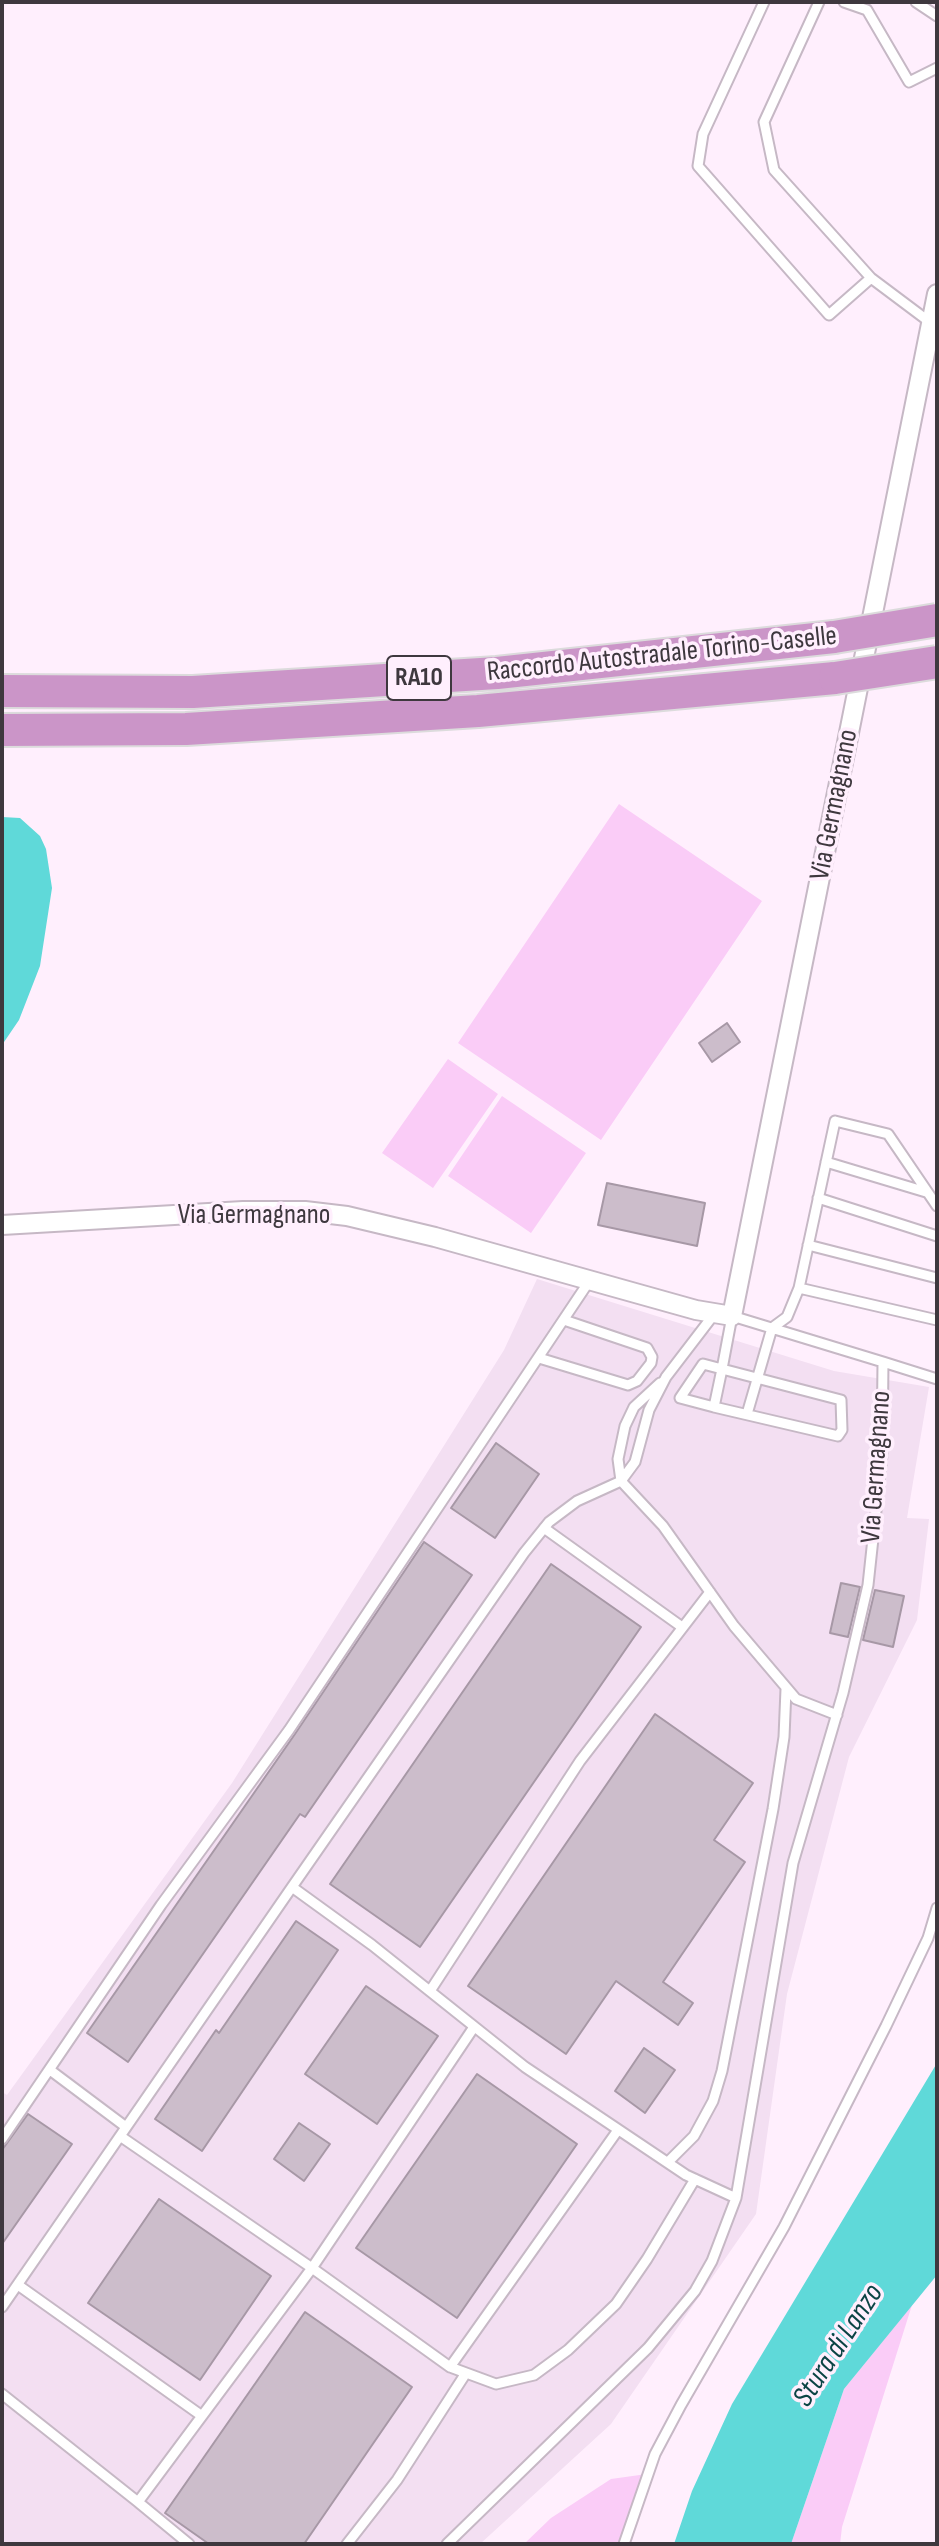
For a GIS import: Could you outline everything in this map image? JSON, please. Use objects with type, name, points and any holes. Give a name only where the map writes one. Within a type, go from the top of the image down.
[{"type":"highway","name":"Raccordo Autostradale Torino-Caselle","points":[[2,691],[193,692],[467,675],[834,637],[937,620]]},
{"type":"highway","name":"Raccordo Autostradale Torino-Caselle","points":[[2,730],[186,729],[478,711],[835,678],[937,662]]},
{"type":"street","name":"Via Germagnano","points":[[2,1225],[243,1211],[305,1211],[347,1216],[435,1237],[696,1310],[724,1314],[937,294]]},
{"type":"lane","points":[[764,2],[703,134],[698,166],[829,315],[871,278]]},
{"type":"lane","points":[[819,2],[764,122],[774,170],[871,278],[931,323]]},
{"type":"lane","points":[[844,2],[867,10],[909,82],[937,68]]},
{"type":"lane","points":[[916,2],[937,16]]},
{"type":"lane","points":[[747,1414],[772,1328],[787,1317],[799,1288],[835,1121],[888,1134],[937,1206]]},
{"type":"lane","points":[[826,1162],[927,1192]]},
{"type":"lane","points":[[818,1198],[937,1236]]},
{"type":"lane","points":[[808,1245],[937,1278]]},
{"type":"lane","points":[[2,2139],[161,1905],[289,1730],[590,1280]]},
{"type":"lane","points":[[799,1288],[937,1320]]},
{"type":"lane","points":[[714,1407],[722,1369],[724,1314]]},
{"type":"lane","points":[[724,1314],[634,1407],[618,1459],[621,1481],[663,1526],[734,1626],[786,1689],[803,1704],[837,1715]]},
{"type":"lane","name":"Via Germagnano","points":[[447,2544],[648,2348],[695,2291],[712,2261],[736,2198],[793,1863],[837,1715],[868,1585],[882,1455],[883,1362],[724,1314]]},
{"type":"lane","points":[[539,1358],[628,1385],[637,1381],[651,1363],[652,1357],[647,1348],[564,1320]]},
{"type":"lane","points":[[883,1362],[937,1379]]},
{"type":"lane","points":[[703,1364],[757,1378],[841,1400],[842,1430],[838,1436],[680,1398],[703,1364]]},
{"type":"lane","points":[[2,2307],[515,1566],[544,1528],[577,1501],[621,1481],[635,1462],[649,1410],[666,1377]]},
{"type":"lane","points":[[544,1528],[682,1627]]},
{"type":"lane","points":[[430,1991],[580,1761],[710,1592]]},
{"type":"lane","points":[[668,2162],[694,2136],[713,2101],[722,2071],[773,1809],[784,1737],[786,1689]]},
{"type":"lane","points":[[292,1887],[372,1945],[525,2067],[695,2179],[736,2198]]},
{"type":"lane","points":[[624,2544],[655,2454],[784,2227],[886,2026],[928,1938],[937,1908]]},
{"type":"lane","points":[[138,2502],[312,2268],[474,2027]]},
{"type":"lane","points":[[50,2070],[123,2132],[450,2367],[496,2384],[534,2375],[568,2350],[616,2304],[695,2179]]},
{"type":"lane","points":[[450,2367],[618,2130]]},
{"type":"lane","points":[[18,2285],[202,2416]]},
{"type":"lane","points":[[347,2544],[397,2480],[466,2373]]},
{"type":"lane","points":[[2,2394],[189,2544]]},
{"type":"shaded area","points":[[619,804],[762,901],[601,1140],[458,1043]]},
{"type":"shaded area","points":[[448,1059],[498,1094],[433,1188],[382,1153]]},
{"type":"shaded area","points":[[502,1096],[586,1153],[531,1233],[448,1176]]},
{"type":"shaded area","points":[[537,1279],[834,1371],[929,1387],[907,1518],[929,1519],[917,1620],[849,1757],[787,1994],[756,2214],[611,2424],[480,2544],[2,2544],[2,2092],[7,2095],[232,1783],[504,1350]]},
{"type":"shaded area","points":[[912,2305],[842,2527],[840,2544],[791,2544],[844,2389]]},
{"type":"shaded area","points":[[654,2473],[629,2544],[524,2544],[551,2518],[611,2479]]},
{"type":"water","points":[[2,817],[20,818],[40,836],[46,849],[52,888],[40,966],[19,1020],[2,1045]]},
{"type":"water","name":"Stura di Lanzo","points":[[937,2063],[937,2275],[844,2389],[791,2544],[674,2544],[692,2491],[732,2404]]},
{"type":"building","points":[[727,1023],[740,1042],[712,1062],[699,1043]]},
{"type":"building","points":[[607,1183],[705,1203],[697,1246],[598,1225]]},
{"type":"building","points":[[496,1443],[539,1474],[495,1538],[451,1508]]},
{"type":"building","points":[[424,1542],[472,1575],[305,1817],[300,1814],[128,2062],[87,2033]]},
{"type":"building","points":[[551,1564],[641,1627],[420,1947],[330,1884]]},
{"type":"building","points":[[841,1583],[860,1587],[848,1637],[830,1633]]},
{"type":"building","points":[[875,1590],[904,1596],[893,1647],[863,1640]]},
{"type":"building","points":[[655,1714],[753,1783],[714,1840],[745,1862],[663,1982],[693,2003],[678,2025],[616,1981],[566,2054],[468,1986]]},
{"type":"building","points":[[296,1921],[338,1950],[202,2151],[155,2119]]},
{"type":"building","points":[[366,1986],[438,2036],[377,2124],[305,2074]]},
{"type":"building","points":[[644,2048],[675,2070],[645,2113],[615,2091]]},
{"type":"building","points":[[477,2074],[577,2144],[457,2318],[356,2248]]},
{"type":"building","points":[[28,2114],[72,2144],[2,2244],[2,2150]]},
{"type":"building","points":[[299,2123],[330,2144],[304,2181],[274,2159]]},
{"type":"building","points":[[159,2199],[271,2276],[200,2380],[88,2303]]},
{"type":"building","points":[[305,2312],[412,2387],[304,2544],[209,2544],[165,2513]]}]
